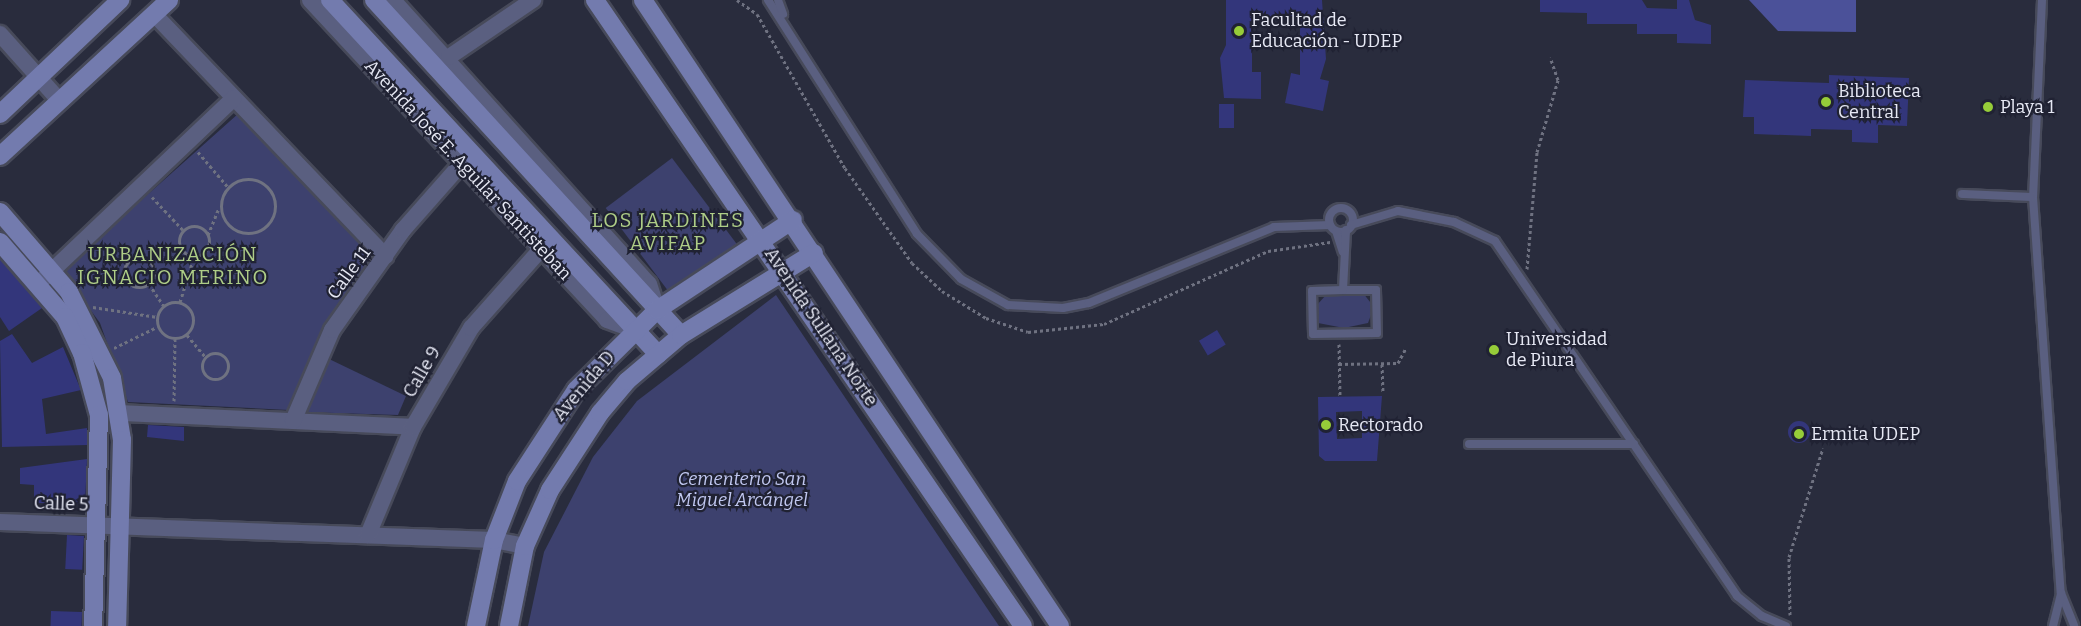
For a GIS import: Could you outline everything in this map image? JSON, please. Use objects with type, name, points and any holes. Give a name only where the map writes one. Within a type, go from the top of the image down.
[{"type":"main road","points":[[0,114],[120,0]]},
{"type":"main road","points":[[0,156],[169,0]]},
{"type":"main road","name":"Avenida José E. Aguilar Santisteban","points":[[330,0],[658,354]]},
{"type":"main road","points":[[374,0],[681,335]]},
{"type":"main road","name":"Avenida Sullana Norte","points":[[595,0],[763,240],[1023,626]]},
{"type":"main road","name":"Avenida Sullana Norte","points":[[644,0],[793,220],[1060,626]]},
{"type":"main road","points":[[0,212],[52,270],[100,346],[121,413],[117,626]]},
{"type":"main road","name":"Avenida D","points":[[476,626],[494,540],[517,481],[553,422],[634,330],[657,310],[793,220]]},
{"type":"main road","points":[[0,242],[64,317],[82,353],[97,406],[98,525],[93,626]]},
{"type":"main road","name":"Avenida D","points":[[509,626],[525,546],[577,443],[627,381],[681,335],[784,274],[814,253]]},
{"type":"street","name":"Avenida José E. Aguilar Santisteban","points":[[310,0],[463,162],[607,320],[634,330]]},
{"type":"street","points":[[393,0],[449,57],[649,284],[657,310]]},
{"type":"street","points":[[449,57],[533,0]]},
{"type":"street","points":[[154,14],[385,256]]},
{"type":"street","points":[[0,34],[60,101]]},
{"type":"street","points":[[38,284],[234,98]]},
{"type":"street","name":"Calle 11","points":[[293,421],[332,330],[385,256],[463,162]]},
{"type":"street","name":"Calle 9","points":[[368,536],[413,427],[471,328],[542,248]]},
{"type":"street","points":[[121,413],[413,427]]},
{"type":"street","name":"Calle 5","points":[[0,522],[494,540],[525,546]]},
{"type":"lane","points":[[768,0],[784,18],[917,234],[961,279],[1008,305],[1054,308],[1089,303],[1274,227],[1300,225],[1334,232],[1398,212],[1481,232],[1495,241],[1525,283],[1737,596],[1762,616],[1786,626]]},
{"type":"lane","points":[[778,0],[784,18]]},
{"type":"lane","points":[[2042,0],[2034,196],[2061,593],[2054,626]]},
{"type":"lane","points":[[1962,194],[2034,196]]},
{"type":"lane","points":[[1333,210],[1334,232],[1343,252]]},
{"type":"lane","points":[[1300,225],[1333,210],[1347,210],[1370,219]]},
{"type":"lane","points":[[1343,290],[1343,252],[1349,228],[1347,210]]},
{"type":"lane","points":[[1343,290],[1376,290],[1377,333],[1313,334],[1312,291],[1343,290]]},
{"type":"lane","points":[[1468,444],[1635,444]]},
{"type":"lane","points":[[2061,593],[2074,626]]},
{"type":"path","points":[[736,0],[757,14],[845,168],[912,262],[942,291],[986,318],[1028,332],[1104,324],[1268,251],[1334,232]]},
{"type":"path","points":[[1525,283],[1537,152],[1558,80],[1550,57]]},
{"type":"path","points":[[190,160],[206,145]]},
{"type":"path","points":[[198,152],[228,187]]},
{"type":"path","points":[[180,302],[194,257],[207,249],[208,235],[220,203],[228,187],[244,179],[268,188],[275,204],[271,221],[257,232],[239,232],[225,220],[220,203]]},
{"type":"path","points":[[143,204],[159,189]]},
{"type":"path","points":[[152,197],[183,230]]},
{"type":"path","points":[[183,230],[197,226],[208,235]]},
{"type":"path","points":[[183,230],[179,244],[194,257]]},
{"type":"path","points":[[149,284],[128,282],[128,261],[140,257],[152,263],[149,284],[164,306]]},
{"type":"path","points":[[86,300],[97,318]]},
{"type":"path","points":[[175,339],[158,327],[157,317],[164,306],[180,302]]},
{"type":"path","points":[[180,302],[193,314],[187,335]]},
{"type":"path","points":[[91,307],[157,317]]},
{"type":"path","points":[[113,349],[158,327]]},
{"type":"path","points":[[175,339],[187,335]]},
{"type":"path","points":[[187,335],[206,358],[207,376],[226,374],[225,358],[206,358]]},
{"type":"path","points":[[108,339],[116,357]]},
{"type":"path","points":[[174,403],[175,339]]},
{"type":"path","points":[[1340,364],[1398,363],[1406,348]]},
{"type":"path","points":[[1340,355],[1340,397]]},
{"type":"path","points":[[1382,363],[1383,392]]},
{"type":"path","points":[[163,402],[185,403]]},
{"type":"path","points":[[1791,626],[1789,556],[1823,448]]},
{"type":"green space","points":[[239,113],[373,256],[333,318],[289,410],[128,402],[100,323],[62,271]]},
{"type":"green space","points":[[672,158],[736,243],[670,293],[606,208]]},
{"type":"green space","points":[[1363,293],[1374,307],[1368,323],[1344,328],[1318,323],[1316,306],[1326,295]]},
{"type":"green space","name":"Cementerio San Miguel Arcángel","points":[[776,295],[999,626],[528,626],[544,552],[593,457],[637,401]]},
{"type":"green space","points":[[327,358],[406,396],[398,415],[303,412]]},
{"type":"shaded area","points":[[1749,0],[1856,0],[1856,32],[1778,31]]},
{"type":"building","name":"Facultad de Educación - UDEP","points":[[1226,0],[1322,0],[1326,59],[1320,79],[1329,81],[1323,111],[1285,103],[1291,73],[1300,75],[1300,17],[1252,17],[1252,72],[1261,72],[1261,99],[1224,98],[1220,58],[1226,45]]},
{"type":"building","points":[[1540,0],[1642,0],[1647,8],[1677,9],[1677,0],[1689,0],[1695,20],[1711,25],[1711,44],[1677,43],[1677,34],[1637,34],[1637,24],[1587,24],[1587,13],[1540,12]]},
{"type":"building","name":"Biblioteca Central","points":[[1829,75],[1909,78],[1907,126],[1878,125],[1878,143],[1852,142],[1852,130],[1811,129],[1811,136],[1754,134],[1754,117],[1743,117],[1745,80],[1829,83]]},
{"type":"building","points":[[1219,104],[1234,104],[1234,128],[1219,128]]},
{"type":"building","points":[[0,259],[42,308],[9,331],[0,317]]},
{"type":"building","points":[[1217,330],[1226,345],[1208,355],[1199,341]]},
{"type":"building","points":[[12,334],[32,363],[63,347],[81,390],[42,399],[46,434],[87,428],[87,445],[2,447],[0,341]]},
{"type":"building","name":"Rectorado","points":[[1382,396],[1377,461],[1325,461],[1319,456],[1318,397]],"holes":[[[1362,411],[1362,438],[1337,439],[1336,412]]]},
{"type":"building","name":"Ermita UDEP","points":[[1799,421],[1809,428],[1810,432],[1803,442],[1799,443],[1789,436],[1788,432],[1795,422]]},
{"type":"building","points":[[148,425],[184,427],[184,441],[147,437]]},
{"type":"building","points":[[87,459],[85,504],[34,503],[34,485],[20,484],[20,468]]},
{"type":"building","points":[[67,535],[84,536],[82,570],[65,569]]},
{"type":"building","points":[[51,611],[82,612],[81,626],[50,626]]},
{"type":"place","name":"Facultad de Educación - UDEP","points":[[1239,31]]},
{"type":"place","name":"Biblioteca Central","points":[[1826,102]]},
{"type":"place","name":"Playa 1","points":[[1988,107]]},
{"type":"place","name":"Universidad de Piura","points":[[1494,350]]},
{"type":"place","name":"Rectorado","points":[[1326,425]]},
{"type":"place","name":"Ermita UDEP","points":[[1799,434]]},
{"type":"district","name":"LOS JARDINES AVIFAP","points":[[668,232]]},
{"type":"district","name":"URBANIZACIÓN IGNACIO MERINO","points":[[173,266]]}]
